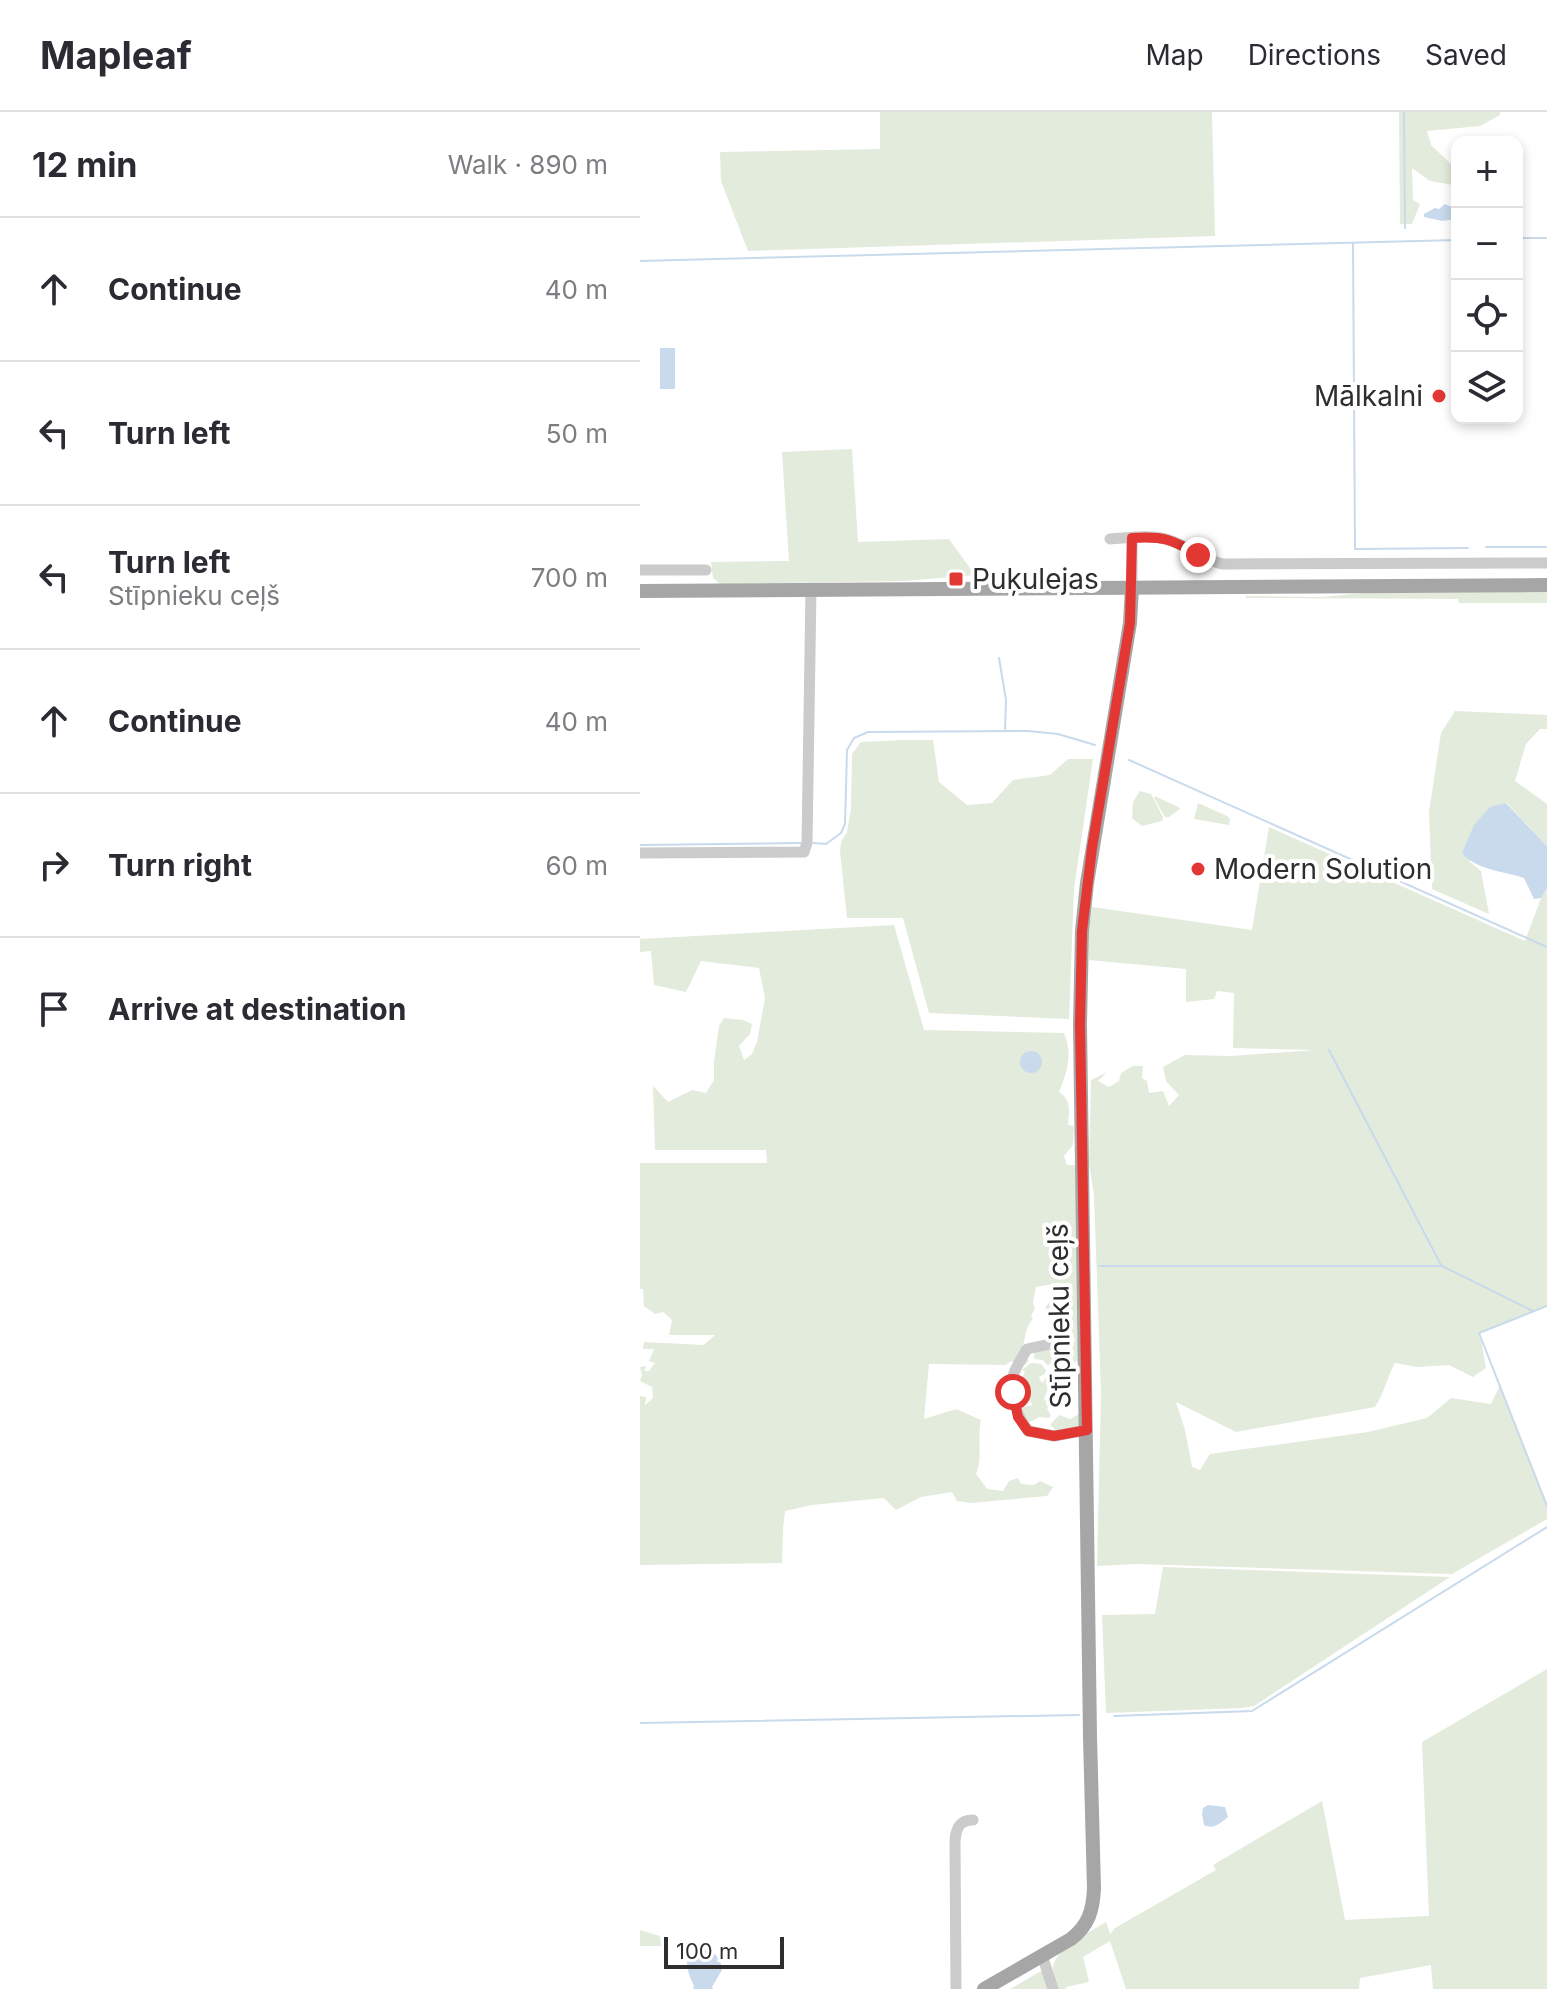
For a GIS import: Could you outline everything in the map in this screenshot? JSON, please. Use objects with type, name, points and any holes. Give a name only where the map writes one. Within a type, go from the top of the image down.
[{"type":"main road","points":[[640,591],[1547,585]]},
{"type":"main road","name":"Stīpnieku ceļš","points":[[984,1989],[1080,1932],[1089,1921],[1093,1907],[1080,1024],[1082,931],[1092,848],[1130,623],[1132,587]]},
{"type":"street","points":[[1132,538],[1132,587]]},
{"type":"street","points":[[1110,539],[1168,539],[1206,560],[1223,564],[1547,563]]},
{"type":"street","points":[[640,570],[706,570]]},
{"type":"street","points":[[640,853],[804,852],[807,843],[811,589]]},
{"type":"street","points":[[1050,1344],[1027,1349],[1012,1376],[1018,1417],[1028,1431],[1054,1436],[1087,1430]]},
{"type":"street","points":[[956,1989],[955,1841],[959,1825],[973,1820]]},
{"type":"street","points":[[1042,1955],[1053,1989]]},
{"type":"green space","points":[[880,112],[1212,112],[1215,236],[748,251],[721,181],[720,152],[880,149]]},
{"type":"green space","points":[[1399,112],[1500,112],[1500,115],[1480,126],[1427,131],[1431,145],[1451,164],[1451,185],[1430,181],[1412,168],[1413,200],[1420,204],[1412,224],[1400,224]]},
{"type":"green space","points":[[852,449],[858,542],[949,539],[975,575],[904,581],[720,584],[713,578],[711,562],[789,561],[782,452]]},
{"type":"green space","points":[[1547,592],[1547,603],[1459,603],[1458,599],[1246,598],[1363,593]]},
{"type":"green space","points":[[1455,711],[1547,715],[1547,729],[1540,729],[1526,744],[1515,781],[1547,804],[1547,846],[1507,803],[1469,861],[1481,871],[1489,914],[1432,889],[1429,812],[1441,733]]},
{"type":"green space","points":[[933,740],[939,782],[967,805],[992,803],[1013,780],[1050,775],[1068,759],[1093,759],[1074,889],[1069,1019],[929,1013],[903,918],[847,918],[840,851],[851,809],[852,754],[861,742]]},
{"type":"green space","points":[[1140,791],[1151,794],[1163,817],[1162,821],[1142,826],[1132,818],[1133,802]]},
{"type":"green space","points":[[1155,796],[1180,808],[1180,809],[1165,817]]},
{"type":"green space","points":[[1198,803],[1227,816],[1229,825],[1194,819]]},
{"type":"green space","points":[[1269,827],[1525,941],[1547,888],[1547,1306],[1480,1333],[1486,1368],[1473,1377],[1449,1365],[1417,1367],[1395,1363],[1375,1407],[1236,1432],[1176,1402],[1192,1467],[1200,1470],[1210,1454],[1368,1432],[1427,1418],[1451,1398],[1491,1404],[1500,1385],[1547,1506],[1547,1519],[1452,1574],[1137,1564],[1097,1566],[1101,1393],[1094,1196],[1089,1163],[1091,1080],[1107,1072],[1098,1081],[1109,1087],[1119,1081],[1121,1073],[1133,1066],[1143,1066],[1142,1078],[1147,1081],[1149,1093],[1163,1091],[1169,1106],[1179,1095],[1166,1081],[1163,1067],[1185,1055],[1231,1056],[1316,1050],[1233,1048],[1234,993],[1217,991],[1214,999],[1186,1002],[1186,969],[1089,960],[1092,907],[1252,930]]},
{"type":"green space","points":[[894,925],[924,1030],[1064,1033],[1067,1040],[1068,1063],[1059,1092],[1068,1103],[1068,1125],[1074,1126],[1073,1145],[1064,1156],[1067,1165],[1075,1165],[1081,1360],[1069,1364],[1067,1359],[1047,1365],[1043,1360],[1034,1359],[1035,1350],[1070,1347],[1075,1339],[1068,1331],[1060,1331],[1060,1322],[1055,1316],[1059,1310],[1045,1308],[1058,1290],[1070,1292],[1069,1285],[1058,1283],[1036,1287],[1033,1318],[1027,1328],[1022,1350],[1029,1361],[1025,1365],[1016,1365],[1011,1361],[1006,1365],[929,1364],[924,1419],[956,1409],[981,1420],[976,1474],[987,1489],[1003,1491],[1009,1481],[1018,1478],[1021,1484],[1034,1485],[1040,1481],[1053,1487],[1047,1496],[971,1503],[957,1501],[952,1492],[921,1497],[896,1510],[884,1498],[812,1505],[785,1511],[782,1563],[640,1565],[640,1396],[646,1397],[645,1405],[653,1398],[652,1387],[640,1381],[640,1367],[646,1366],[645,1371],[649,1371],[655,1363],[649,1361],[654,1349],[643,1349],[644,1342],[704,1345],[715,1335],[669,1335],[672,1320],[663,1312],[655,1314],[644,1306],[643,1289],[640,1289],[640,1163],[767,1163],[766,1150],[655,1150],[653,1086],[668,1102],[692,1090],[706,1093],[714,1080],[719,1026],[724,1018],[752,1024],[750,1034],[739,1046],[744,1060],[752,1054],[757,1042],[765,998],[759,968],[701,961],[686,992],[654,985],[651,951],[640,952],[640,939]]},
{"type":"green space","points":[[1031,1363],[1041,1364],[1046,1370],[1039,1377],[1043,1383],[1048,1371],[1053,1377],[1044,1399],[1050,1405],[1047,1409],[1051,1415],[1030,1422],[1024,1421],[1019,1412],[1022,1407],[1033,1405],[1018,1397],[1025,1372],[1022,1370]]},
{"type":"green space","points":[[1079,1414],[1079,1427],[1054,1431],[1050,1425],[1059,1415],[1070,1419]]},
{"type":"green space","points":[[1163,1567],[1450,1577],[1254,1706],[1106,1713],[1102,1615],[1155,1614]]},
{"type":"green space","points":[[1547,1669],[1547,1989],[1433,1989],[1431,1965],[1360,1978],[1359,1989],[1126,1989],[1110,1941],[1083,1957],[1089,1982],[1058,1989],[1054,1962],[1074,1942],[1106,1922],[1110,1934],[1115,1928],[1216,1870],[1213,1865],[1322,1801],[1345,1920],[1429,1916],[1422,1742]]},
{"type":"green space","points":[[640,1930],[660,1936],[661,1946],[640,1946]]},
{"type":"green space","points":[[1043,1970],[1048,1989],[1010,1989]]},
{"type":"water","points":[[1445,204],[1451,206],[1451,220],[1424,217],[1435,208],[1439,209]]},
{"type":"water","points":[[660,348],[675,348],[675,389],[660,389]]},
{"type":"water","points":[[1506,803],[1547,846],[1547,888],[1541,898],[1534,899],[1524,878],[1482,867],[1462,853],[1474,825],[1490,807]]},
{"type":"water","points":[[1031,1051],[1042,1062],[1031,1073],[1020,1062]]},
{"type":"water","points":[[1208,1805],[1225,1807],[1228,1817],[1214,1826],[1204,1825],[1203,1808]]},
{"type":"water","points":[[705,1950],[717,1957],[722,1970],[713,1989],[693,1989],[688,1959]]},
{"type":"waterway","points":[[1404,112],[1405,228]]},
{"type":"waterway","points":[[1523,238],[1547,238]]},
{"type":"waterway","points":[[640,261],[1451,240]]},
{"type":"waterway","points":[[1353,243],[1355,549],[1468,548]]},
{"type":"waterway","points":[[1486,547],[1547,547]]},
{"type":"waterway","points":[[999,658],[1006,700],[1005,729]]},
{"type":"waterway","points":[[813,843],[826,844],[841,833],[845,824],[847,750],[854,738],[868,732],[1028,731],[1058,734],[1095,745]]},
{"type":"waterway","points":[[1129,760],[1547,947]]},
{"type":"waterway","points":[[640,845],[801,843]]},
{"type":"waterway","points":[[1329,1050],[1441,1265]]},
{"type":"waterway","points":[[1099,1266],[1442,1266],[1533,1311]]},
{"type":"waterway","points":[[1547,1306],[1479,1333],[1547,1506]]},
{"type":"waterway","points":[[1114,1716],[1252,1711],[1547,1527]]},
{"type":"waterway","points":[[640,1723],[1079,1715]]},
{"type":"place","name":"Mālkalni","points":[[1439,396]]},
{"type":"place","name":"Puķulejas","points":[[956,579]]},
{"type":"place","name":"Modern Solution","points":[[1198,869]]},
{"type":"route","points":[[1013,1392],[1018,1417],[1028,1431],[1054,1436],[1087,1430],[1080,1024],[1082,931],[1087,883],[1130,623],[1132,538],[1168,539],[1198,555]]}]
